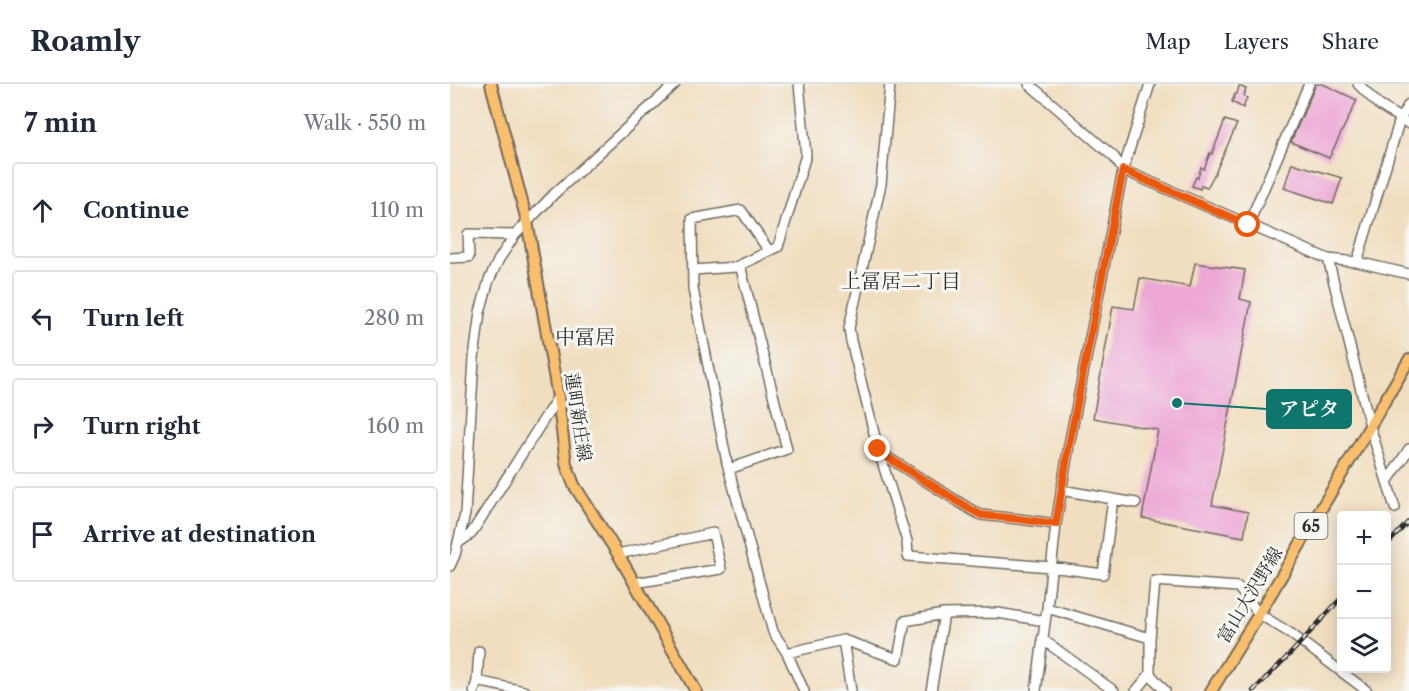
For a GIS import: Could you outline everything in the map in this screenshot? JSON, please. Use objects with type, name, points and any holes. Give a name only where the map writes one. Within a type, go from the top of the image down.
[{"type":"main road","name":"蓮町新庄線","points":[[491,84],[527,222],[558,398],[566,464],[574,485],[618,554],[696,691]]},
{"type":"main road","name":"富山大沢野線","points":[[1210,691],[1259,614],[1409,360]]},
{"type":"street","points":[[450,566],[465,514],[474,358],[480,312],[489,280],[499,259],[527,222],[554,194],[675,84]]},
{"type":"street","points":[[693,270],[736,267],[778,247],[806,155],[799,84]]},
{"type":"street","points":[[890,84],[881,184],[849,328],[850,341],[879,452],[907,541],[908,556],[1051,567],[1103,574],[1113,499]]},
{"type":"street","points":[[1029,84],[1114,157],[1123,170],[1328,259],[1358,262],[1407,273],[1409,263]]},
{"type":"street","points":[[1036,691],[1056,524],[1069,445],[1123,170],[1150,84]]},
{"type":"street","points":[[1248,225],[1310,84]]},
{"type":"street","points":[[1358,84],[1379,105],[1405,121]]},
{"type":"street","points":[[1358,262],[1409,104]]},
{"type":"street","points":[[769,251],[741,210],[692,219],[693,289],[729,469],[773,633],[787,652],[804,691]]},
{"type":"street","points":[[450,258],[469,256],[468,234],[515,235]]},
{"type":"street","points":[[1328,259],[1370,426],[1395,508]]},
{"type":"street","points":[[729,469],[787,449],[740,265]]},
{"type":"street","points":[[458,543],[471,534],[558,398]]},
{"type":"street","points":[[1387,482],[1409,449]]},
{"type":"street","points":[[879,452],[981,515],[1056,524]]},
{"type":"street","points":[[1061,490],[1136,503]]},
{"type":"street","points":[[618,554],[713,533],[721,569],[634,583]]},
{"type":"street","points":[[1136,691],[1150,674],[1150,638],[1155,581],[1238,587],[1259,614],[1290,633],[1367,691]]},
{"type":"street","points":[[1047,608],[1150,638]]},
{"type":"street","points":[[787,652],[843,640],[898,659],[905,621],[944,614],[998,613],[1045,621]]},
{"type":"street","points":[[931,691],[944,614]]},
{"type":"street","points":[[1042,639],[1114,691]]},
{"type":"street","points":[[843,640],[851,691]]},
{"type":"street","points":[[474,691],[479,651]]},
{"type":"street","points":[[1150,674],[1165,691]]},
{"type":"street","points":[[477,681],[524,691]]},
{"type":"building","points":[[1316,84],[1323,84],[1357,100],[1329,158],[1291,142]]},
{"type":"building","points":[[1239,86],[1246,89],[1244,96],[1247,98],[1243,108],[1232,102]]},
{"type":"building","points":[[1225,120],[1237,124],[1216,171],[1207,188],[1201,186],[1200,189],[1192,186],[1196,177],[1198,178],[1201,167],[1204,169],[1210,153],[1212,154]]},
{"type":"building","points":[[1292,163],[1342,178],[1333,204],[1284,188]]},
{"type":"building","points":[[1195,263],[1245,270],[1240,299],[1251,302],[1212,505],[1248,512],[1244,537],[1142,518],[1158,430],[1093,418],[1113,306],[1134,309],[1140,278],[1190,287]]},
{"type":"railway","points":[[1391,541],[1409,521]]},
{"type":"railway","points":[[1253,691],[1337,602]]},
{"type":"place","name":"アピタ","points":[[1177,403]]},
{"type":"district","name":"上冨居二丁目","points":[[901,281]]},
{"type":"district","name":"中冨居","points":[[585,337]]},
{"type":"route","points":[[878,449],[879,452],[981,515],[1056,524],[1069,445],[1123,170],[1248,225]]}]
